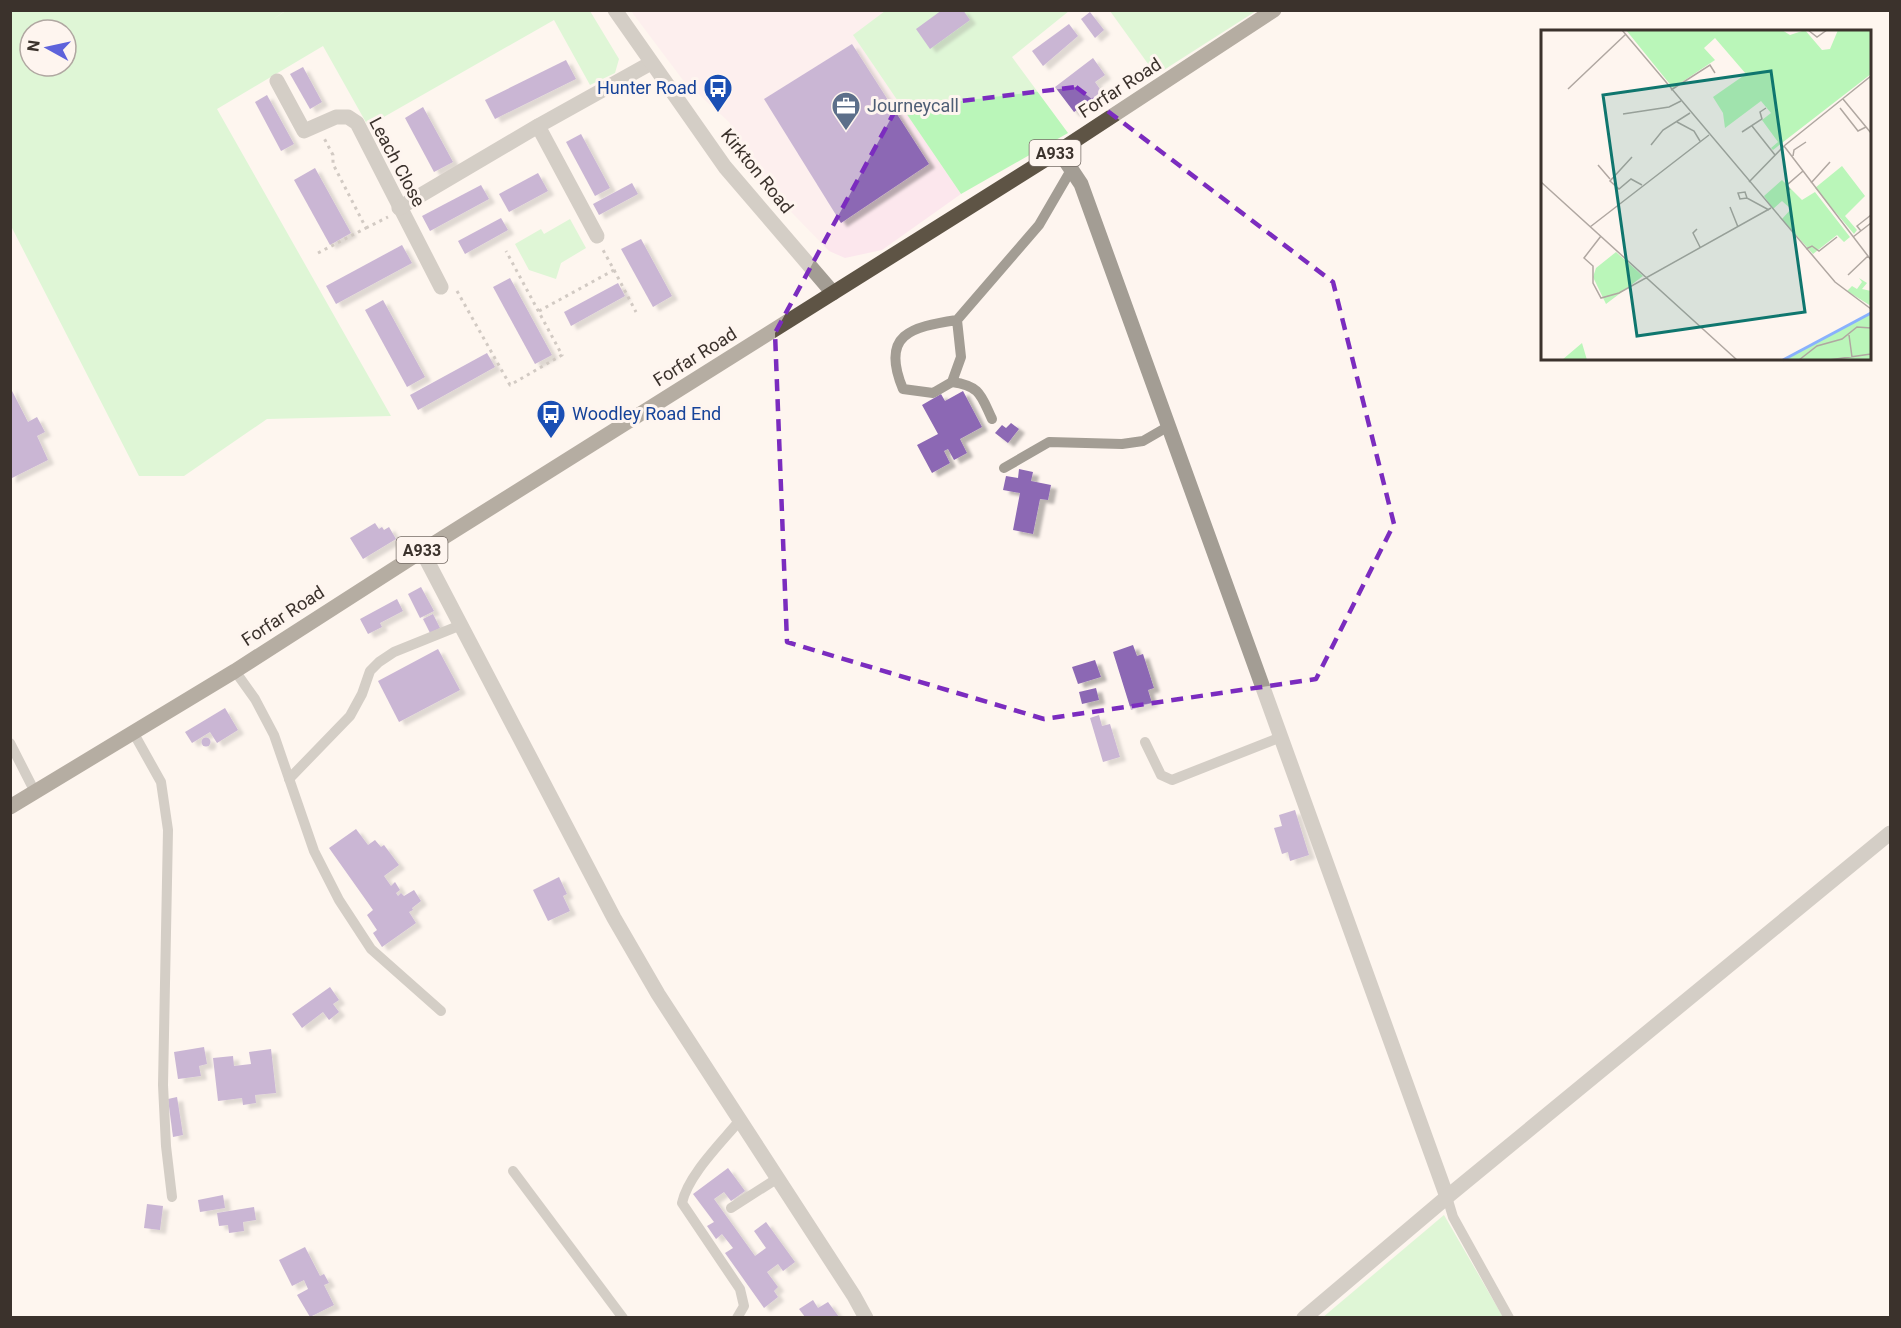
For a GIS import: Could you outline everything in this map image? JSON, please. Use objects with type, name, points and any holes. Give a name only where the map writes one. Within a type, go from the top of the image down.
[{"type":"main road","name":"Forfar Road","points":[[10,807],[235,670],[1059,151],[1274,10]]},
{"type":"street","name":"Kirkton Road","points":[[615,10],[725,167],[833,293]]},
{"type":"street","points":[[400,209],[538,126],[651,63]]},
{"type":"street","points":[[277,81],[304,131],[317,125]]},
{"type":"street","name":"Leach Close","points":[[317,125],[336,117],[348,117],[357,123],[400,209],[447,284]]},
{"type":"street","points":[[538,126],[597,236]]},
{"type":"street","points":[[1059,151],[1081,184],[1447,1197]]},
{"type":"street","points":[[422,551],[614,918],[658,994],[867,1317]]},
{"type":"street","points":[[1304,1317],[1890,833]]},
{"type":"lane","points":[[992,419],[979,393],[968,384],[952,382],[933,393],[903,389],[895,370],[896,348],[908,331],[957,320],[1040,225],[1071,170]]},
{"type":"lane","points":[[952,382],[961,357],[957,320]]},
{"type":"lane","points":[[1004,468],[1049,442],[1122,444],[1143,441],[1169,426]]},
{"type":"lane","points":[[289,779],[350,716],[362,694],[370,671],[379,662],[394,652],[461,625]]},
{"type":"lane","points":[[235,670],[255,699],[274,735],[314,850],[339,900],[371,948],[441,1011]]},
{"type":"lane","points":[[133,732],[161,782],[168,830],[163,1085],[166,1146],[172,1197]]},
{"type":"lane","points":[[1145,742],[1161,775],[1172,780],[1281,737]]},
{"type":"lane","points":[[10,743],[35,792]]},
{"type":"lane","points":[[737,1317],[744,1306],[740,1289],[682,1203],[684,1193],[693,1177],[740,1120]]},
{"type":"lane","points":[[513,1171],[623,1317]]},
{"type":"lane","points":[[731,1208],[778,1178]]},
{"type":"lane","points":[[1447,1197],[1453,1217],[1509,1317]]},
{"type":"path","points":[[317,125],[333,155],[333,164],[366,228]]},
{"type":"path","points":[[318,253],[400,209]]},
{"type":"path","points":[[597,236],[636,312]]},
{"type":"path","points":[[447,284],[510,385],[562,355],[506,251]]},
{"type":"path","points":[[539,311],[614,270]]},
{"type":"highlighted area","points":[[1076,87],[1333,282],[1394,524],[1316,679],[1044,719],[787,642],[775,333],[896,109]]},
{"type":"shaded area","points":[[631,11],[885,11],[854,36],[961,194],[882,250],[845,258],[829,251],[770,190],[729,122],[683,80]]},
{"type":"green space","points":[[287,10],[590,11],[619,59],[615,73],[590,85],[554,20],[368,126],[323,46],[217,109],[391,416],[267,419],[184,476],[139,476],[11,226],[11,11],[285,11],[272,20]]},
{"type":"green space","points":[[885,11],[1069,11],[1012,57],[1068,133],[961,194],[853,35]]},
{"type":"green space","points":[[1110,11],[1256,11],[1156,75]]},
{"type":"green space","points":[[570,219],[586,248],[561,263],[556,279],[529,270],[515,244],[541,229],[544,234]]},
{"type":"green space","points":[[1444,1215],[1503,1317],[1322,1318]]},
{"type":"building","points":[[942,10],[963,10],[970,20],[930,49],[916,29]]},
{"type":"building","points":[[1090,12],[1104,30],[1095,38],[1081,19]]},
{"type":"building","points":[[1069,24],[1078,36],[1043,66],[1032,51]]},
{"type":"building","name":"Journeycall","points":[[852,44],[929,164],[841,223],[764,99]]},
{"type":"building","points":[[1093,58],[1105,75],[1095,82],[1102,92],[1074,112],[1055,87]]},
{"type":"building","points":[[566,60],[576,79],[495,119],[485,100]]},
{"type":"building","points":[[303,67],[322,102],[310,109],[290,74]]},
{"type":"building","points":[[267,95],[294,144],[281,151],[255,102]]},
{"type":"building","points":[[423,107],[453,162],[434,172],[405,118]]},
{"type":"building","points":[[581,134],[610,188],[595,196],[566,142]]},
{"type":"building","points":[[315,168],[351,233],[330,245],[294,180]]},
{"type":"building","points":[[538,173],[548,191],[509,212],[499,194]]},
{"type":"building","points":[[632,183],[638,194],[599,215],[593,204]]},
{"type":"building","points":[[481,185],[489,199],[430,231],[422,216]]},
{"type":"building","points":[[501,218],[508,230],[465,254],[458,241]]},
{"type":"building","points":[[641,239],[672,296],[653,307],[621,249]]},
{"type":"building","points":[[402,245],[412,263],[336,304],[326,286]]},
{"type":"building","points":[[510,278],[552,355],[535,364],[493,287]]},
{"type":"building","points":[[618,283],[625,296],[571,326],[564,312]]},
{"type":"building","points":[[383,300],[425,377],[407,387],[365,310]]},
{"type":"building","points":[[487,353],[495,367],[418,410],[410,395]]},
{"type":"building","points":[[10,387],[28,422],[37,417],[45,432],[37,436],[48,460],[10,479]]},
{"type":"building","points":[[963,391],[982,427],[960,439],[967,453],[954,460],[948,449],[944,451],[950,463],[932,473],[917,445],[938,434],[922,405],[941,394],[945,401]]},
{"type":"building","points":[[1011,423],[1019,429],[1008,443],[995,433],[1002,425],[1006,428]]},
{"type":"building","points":[[1019,469],[1033,472],[1031,481],[1051,485],[1048,500],[1040,499],[1033,534],[1013,530],[1020,493],[1003,490],[1006,476],[1018,478]]},
{"type":"building","points":[[375,523],[379,529],[382,527],[384,530],[389,527],[396,539],[363,559],[350,538]]},
{"type":"building","points":[[421,587],[434,611],[420,618],[408,594]]},
{"type":"building","points":[[397,599],[403,611],[380,623],[382,627],[368,634],[360,619]]},
{"type":"building","points":[[433,614],[440,628],[430,633],[423,619]]},
{"type":"building","points":[[1133,645],[1137,656],[1143,654],[1154,688],[1148,690],[1152,703],[1131,710],[1113,652]]},
{"type":"building","points":[[438,649],[460,690],[399,722],[378,681]]},
{"type":"building","points":[[1095,660],[1101,677],[1078,684],[1072,667]]},
{"type":"building","points":[[1096,688],[1099,700],[1082,704],[1079,692]]},
{"type":"building","points":[[225,708],[238,730],[217,743],[210,732],[192,743],[185,732]]},
{"type":"building","points":[[1099,715],[1102,726],[1110,724],[1120,757],[1103,762],[1090,718]]},
{"type":"building","points":[[206,737],[211,742],[206,747],[201,742]]},
{"type":"building","points":[[1295,810],[1309,855],[1290,861],[1288,852],[1282,854],[1274,828],[1282,826],[1279,815]]},
{"type":"building","points":[[356,829],[368,845],[375,840],[381,847],[384,845],[399,865],[384,876],[391,886],[395,882],[400,890],[396,893],[398,896],[401,893],[404,896],[414,890],[421,901],[409,912],[416,923],[382,947],[373,933],[377,930],[367,915],[373,910],[329,848]]},
{"type":"building","points":[[559,877],[567,894],[563,896],[570,911],[548,921],[533,890]]},
{"type":"building","points":[[330,987],[339,1000],[333,1004],[339,1012],[329,1020],[323,1012],[302,1028],[292,1014]]},
{"type":"building","points":[[204,1047],[207,1064],[199,1066],[201,1076],[178,1079],[174,1052]]},
{"type":"building","points":[[271,1049],[276,1093],[255,1095],[256,1103],[243,1105],[242,1098],[218,1101],[213,1058],[233,1056],[234,1066],[251,1064],[249,1052]]},
{"type":"building","points":[[177,1097],[183,1135],[173,1137],[168,1099]]},
{"type":"building","points":[[728,1168],[745,1191],[731,1201],[724,1192],[714,1199],[755,1256],[766,1248],[754,1231],[766,1222],[795,1262],[783,1271],[778,1264],[767,1272],[778,1287],[774,1291],[778,1297],[764,1308],[725,1253],[733,1248],[722,1234],[716,1239],[707,1226],[714,1222],[693,1194]]},
{"type":"building","points":[[223,1195],[225,1208],[200,1212],[198,1200]]},
{"type":"building","points":[[147,1204],[163,1206],[160,1230],[144,1228]]},
{"type":"building","points":[[254,1207],[256,1220],[243,1222],[244,1231],[229,1233],[228,1225],[219,1226],[217,1213]]},
{"type":"building","points":[[305,1247],[320,1276],[324,1274],[329,1283],[324,1285],[334,1305],[310,1317],[297,1295],[308,1289],[304,1280],[292,1286],[279,1260]]},
{"type":"building","points":[[813,1300],[818,1308],[828,1302],[839,1317],[805,1317],[799,1309]]},
{"type":"place","name":"Hunter Road","points":[[718,114]]},
{"type":"place","name":"Journeycall","points":[[846,132]]},
{"type":"place","name":"Woodley Road End","points":[[551,440]]}]
